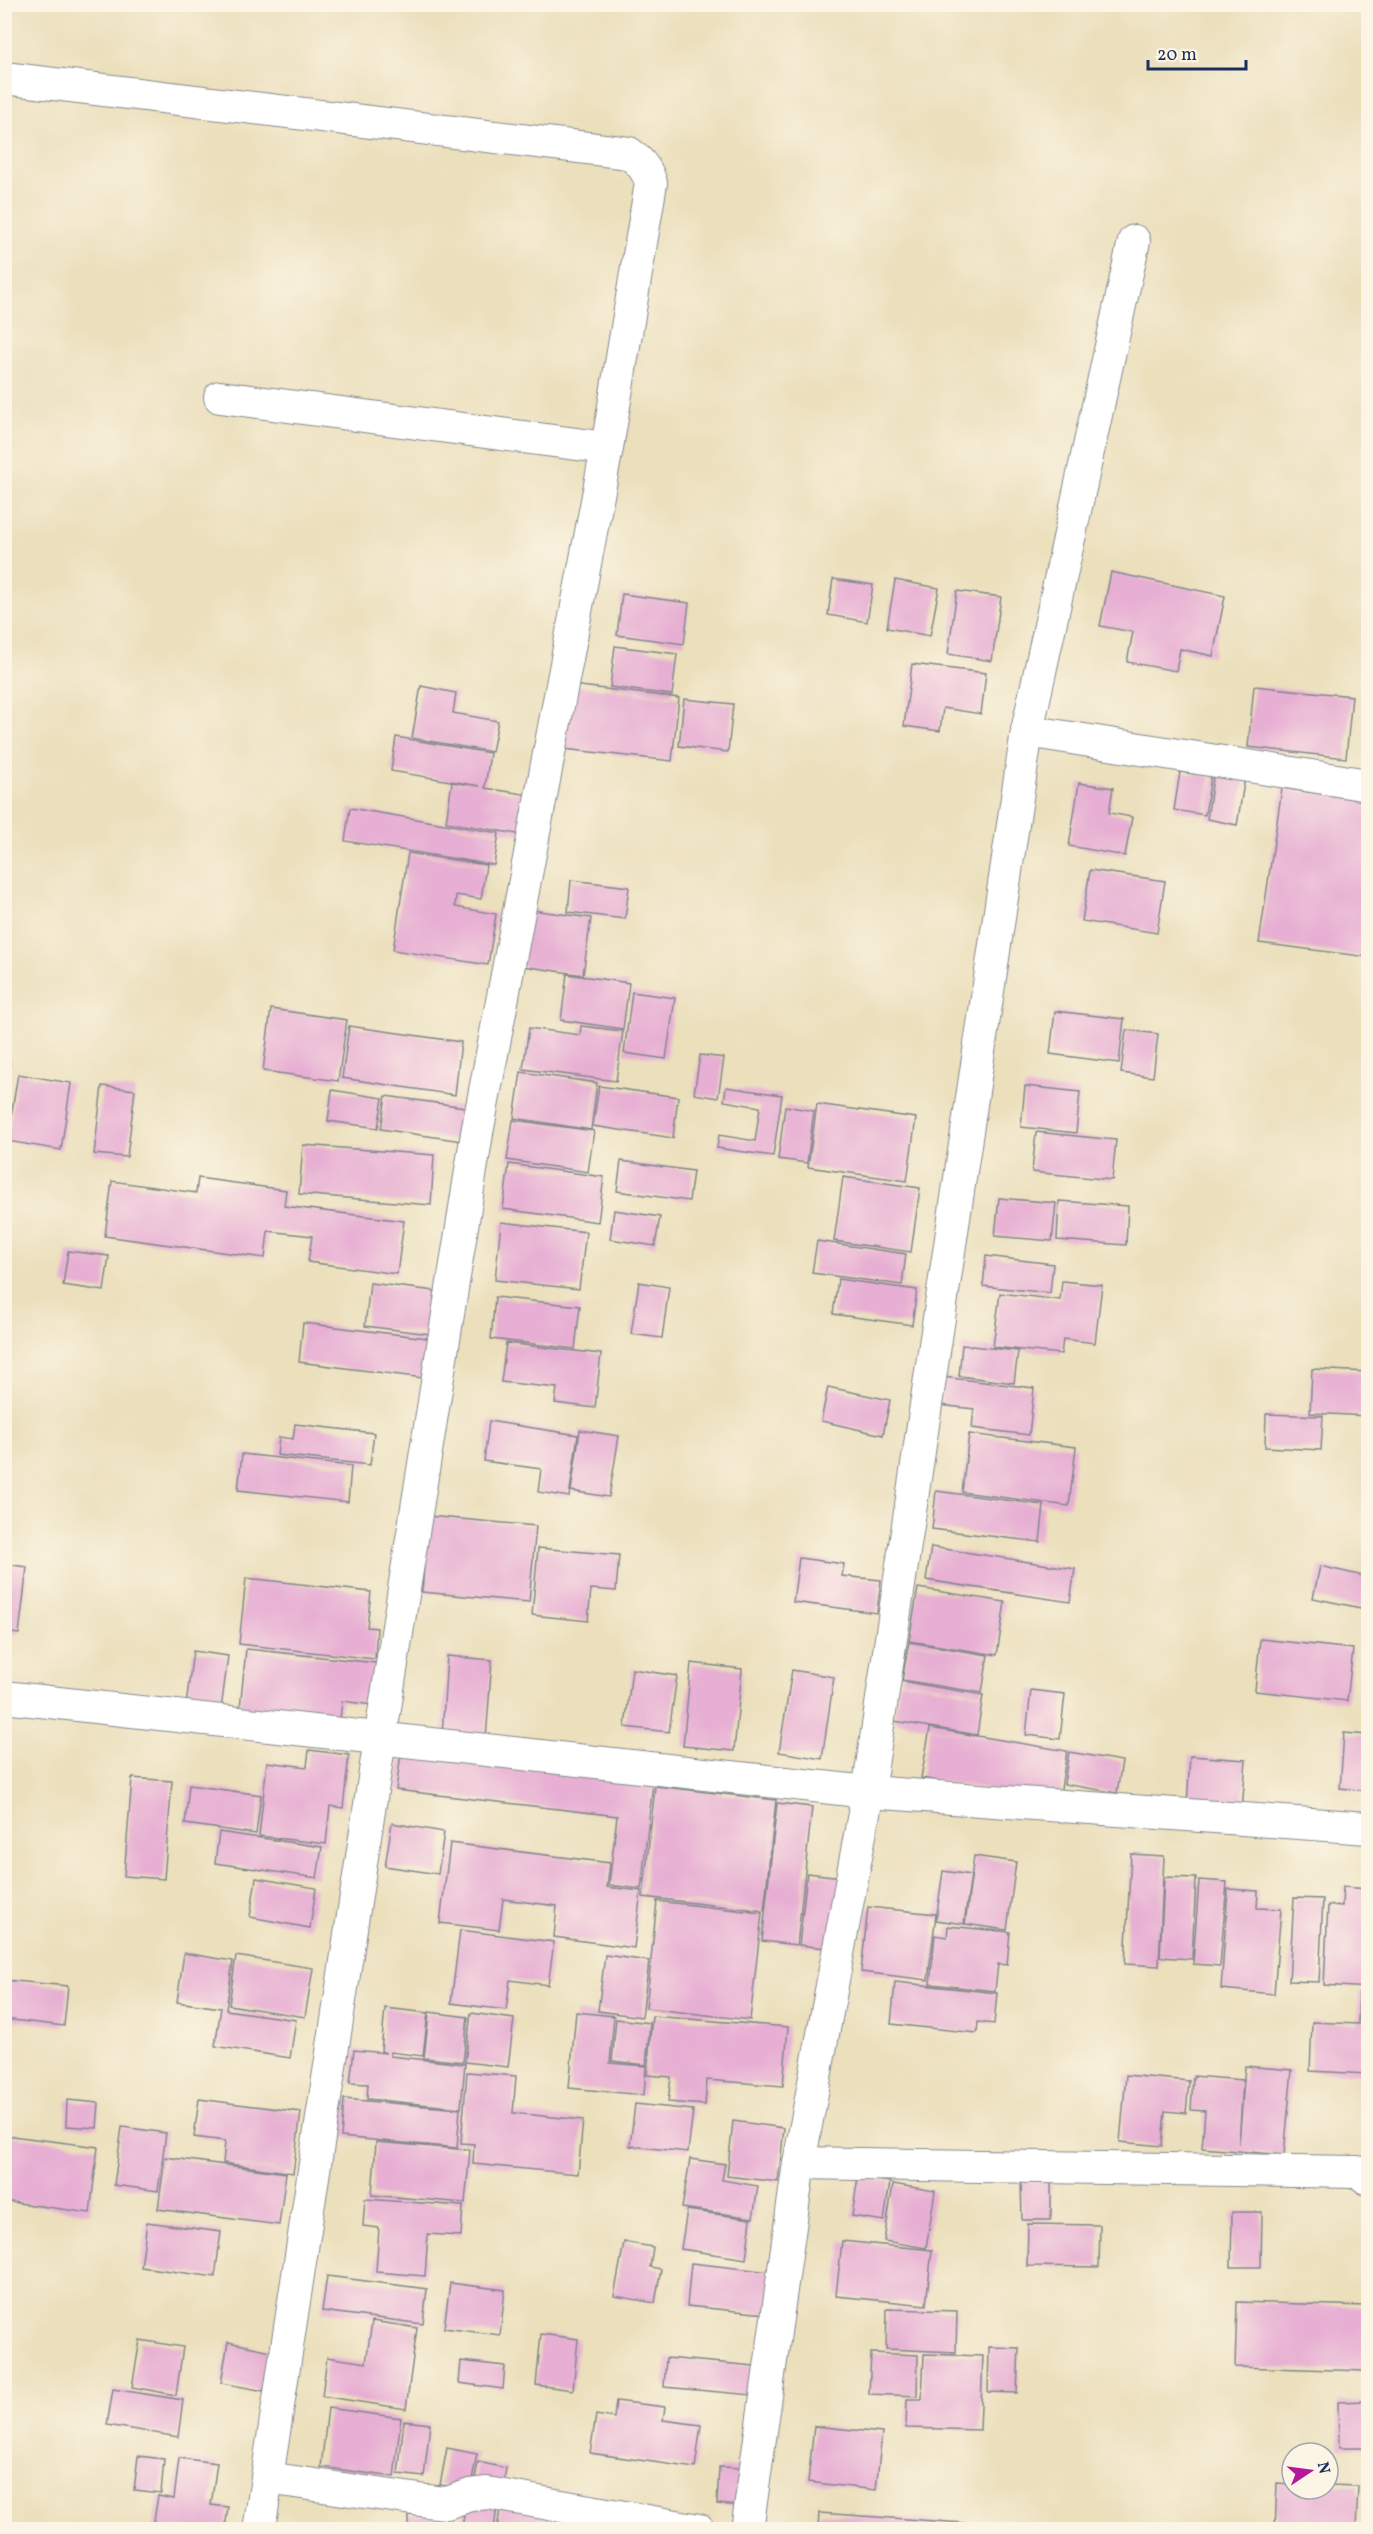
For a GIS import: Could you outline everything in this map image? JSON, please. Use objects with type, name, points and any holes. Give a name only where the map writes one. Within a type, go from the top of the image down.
[{"type":"street","points":[[4,78],[629,153],[648,172],[651,183],[607,448],[477,1133],[380,1739],[259,2529]]},
{"type":"street","points":[[747,2529],[799,2163],[868,1792],[1028,731],[1134,241]]},
{"type":"street","points":[[220,397],[607,448]]},
{"type":"street","points":[[1028,731],[1368,785]]},
{"type":"street","points":[[4,1697],[868,1792],[1368,1828]]},
{"type":"street","points":[[799,2163],[1358,2172],[1368,2179]]},
{"type":"street","points":[[267,2478],[437,2502],[460,2500],[470,2495],[486,2493],[699,2529]]},
{"type":"building","points":[[1111,572],[1225,596],[1213,656],[1180,649],[1176,671],[1127,662],[1133,632],[1100,626]]},
{"type":"building","points":[[833,579],[873,585],[867,622],[828,615]]},
{"type":"building","points":[[895,580],[939,588],[930,636],[887,628]]},
{"type":"building","points":[[957,591],[1001,597],[992,661],[948,654]]},
{"type":"building","points":[[622,594],[689,603],[684,644],[617,635]]},
{"type":"building","points":[[615,646],[677,654],[672,695],[610,687]]},
{"type":"building","points":[[912,664],[986,673],[981,714],[943,708],[940,731],[904,726]]},
{"type":"building","points":[[572,685],[679,698],[672,761],[564,749]]},
{"type":"building","points":[[421,686],[456,693],[453,713],[498,721],[492,752],[412,738]]},
{"type":"building","points":[[1254,686],[1352,696],[1346,758],[1248,747]]},
{"type":"building","points":[[684,699],[733,704],[728,752],[679,746]]},
{"type":"building","points":[[396,737],[490,753],[485,788],[530,795],[523,835],[446,822],[452,782],[480,786],[391,771]]},
{"type":"building","points":[[1180,772],[1211,776],[1205,815],[1174,810]]},
{"type":"building","points":[[1214,772],[1245,777],[1237,825],[1207,819]]},
{"type":"building","points":[[1079,783],[1113,788],[1109,813],[1132,817],[1125,856],[1069,846]]},
{"type":"building","points":[[1282,788],[1368,801],[1368,957],[1259,943]]},
{"type":"building","points":[[350,808],[499,833],[494,865],[345,841]]},
{"type":"building","points":[[408,853],[486,865],[481,899],[456,895],[455,907],[496,914],[488,965],[393,950]]},
{"type":"building","points":[[1090,870],[1165,881],[1157,933],[1082,921]]},
{"type":"building","points":[[571,880],[629,887],[625,919],[568,912]]},
{"type":"building","points":[[524,909],[591,918],[583,975],[516,965]]},
{"type":"building","points":[[567,974],[629,983],[623,1029],[561,1020]]},
{"type":"building","points":[[632,992],[675,998],[666,1059],[624,1053]]},
{"type":"building","points":[[271,1009],[347,1020],[338,1081],[263,1071]]},
{"type":"building","points":[[1055,1011],[1124,1019],[1119,1063],[1050,1054]]},
{"type":"building","points":[[349,1026],[461,1042],[455,1095],[342,1078]]},
{"type":"building","points":[[581,1026],[623,1031],[616,1081],[523,1069],[529,1028],[580,1035]]},
{"type":"building","points":[[1126,1030],[1158,1034],[1153,1077],[1121,1073]]},
{"type":"building","points":[[700,1055],[724,1058],[718,1098],[694,1094]]},
{"type":"building","points":[[4,1061],[10,1062],[6,1093],[4,1093]]},
{"type":"building","points":[[521,1072],[597,1083],[591,1130],[514,1118]]},
{"type":"building","points":[[18,1074],[71,1083],[61,1150],[7,1141]]},
{"type":"building","points":[[102,1086],[135,1090],[127,1157],[94,1154]]},
{"type":"building","points":[[599,1086],[678,1097],[673,1138],[593,1126]]},
{"type":"building","points":[[1025,1086],[1080,1092],[1076,1133],[1021,1127]]},
{"type":"building","points":[[726,1087],[782,1095],[773,1156],[717,1148],[719,1135],[755,1141],[760,1107],[724,1101]]},
{"type":"building","points":[[332,1090],[383,1098],[378,1128],[328,1121]]},
{"type":"building","points":[[386,1096],[472,1108],[468,1142],[381,1129]]},
{"type":"building","points":[[817,1104],[916,1118],[907,1181],[808,1167]]},
{"type":"building","points":[[785,1106],[814,1111],[807,1163],[778,1159]]},
{"type":"building","points":[[513,1120],[594,1131],[588,1172],[507,1160]]},
{"type":"building","points":[[1036,1132],[1116,1140],[1112,1180],[1032,1172]]},
{"type":"building","points":[[303,1145],[434,1155],[431,1205],[299,1194]]},
{"type":"building","points":[[621,1161],[693,1171],[689,1201],[617,1191]]},
{"type":"building","points":[[509,1164],[604,1177],[598,1222],[503,1209]]},
{"type":"building","points":[[843,1177],[920,1188],[911,1252],[834,1241]]},
{"type":"building","points":[[198,1178],[286,1190],[284,1206],[404,1221],[397,1274],[308,1262],[312,1236],[268,1231],[265,1258],[105,1236],[112,1181],[196,1193]]},
{"type":"building","points":[[999,1198],[1056,1203],[1052,1241],[995,1236]]},
{"type":"building","points":[[1059,1201],[1128,1206],[1126,1245],[1057,1240]]},
{"type":"building","points":[[614,1210],[660,1217],[655,1246],[610,1239]]},
{"type":"building","points":[[501,1222],[586,1232],[579,1289],[495,1280]]},
{"type":"building","points":[[817,1241],[906,1254],[902,1285],[812,1273]]},
{"type":"building","points":[[68,1251],[109,1256],[104,1291],[63,1285]]},
{"type":"building","points":[[986,1256],[1053,1264],[1050,1293],[983,1286]]},
{"type":"building","points":[[838,1279],[917,1290],[912,1325],[833,1314]]},
{"type":"building","points":[[1062,1281],[1102,1285],[1095,1343],[1063,1339],[1061,1354],[993,1347],[1000,1293],[1060,1300]]},
{"type":"building","points":[[639,1282],[669,1287],[662,1338],[631,1334]]},
{"type":"building","points":[[370,1283],[435,1291],[430,1334],[365,1326]]},
{"type":"building","points":[[495,1297],[580,1306],[575,1349],[491,1339]]},
{"type":"building","points":[[303,1323],[435,1339],[431,1379],[299,1362]]},
{"type":"building","points":[[506,1343],[601,1354],[595,1408],[555,1403],[557,1388],[501,1382]]},
{"type":"building","points":[[962,1345],[1018,1351],[1014,1383],[959,1376]]},
{"type":"building","points":[[1312,1369],[1368,1372],[1368,1416],[1310,1413]]},
{"type":"building","points":[[943,1377],[1034,1388],[1029,1435],[972,1428],[974,1409],[940,1405]]},
{"type":"building","points":[[828,1387],[890,1400],[883,1435],[821,1421]]},
{"type":"building","points":[[1266,1414],[1323,1416],[1321,1450],[1265,1447]]},
{"type":"building","points":[[489,1421],[578,1435],[569,1497],[538,1492],[541,1469],[484,1461]]},
{"type":"building","points":[[295,1424],[374,1433],[370,1465],[277,1455],[279,1437],[293,1439]]},
{"type":"building","points":[[580,1430],[619,1436],[609,1497],[571,1491]]},
{"type":"building","points":[[969,1434],[1076,1447],[1069,1506],[962,1492]]},
{"type":"building","points":[[242,1454],[351,1466],[348,1502],[238,1490]]},
{"type":"building","points":[[936,1491],[1044,1505],[1040,1542],[932,1529]]},
{"type":"building","points":[[428,1516],[536,1526],[529,1602],[422,1592]]},
{"type":"building","points":[[931,1547],[1075,1569],[1070,1602],[926,1580]]},
{"type":"building","points":[[538,1548],[619,1555],[616,1591],[591,1589],[588,1621],[532,1615]]},
{"type":"building","points":[[799,1558],[844,1564],[842,1576],[881,1580],[877,1613],[793,1602]]},
{"type":"building","points":[[4,1564],[27,1567],[19,1634],[4,1632]]},
{"type":"building","points":[[1320,1566],[1368,1577],[1361,1608],[1313,1598]]},
{"type":"building","points":[[246,1578],[371,1592],[367,1627],[377,1628],[375,1659],[239,1644]]},
{"type":"building","points":[[918,1588],[1005,1602],[997,1655],[909,1641]]},
{"type":"building","points":[[1260,1639],[1353,1649],[1347,1701],[1255,1691]]},
{"type":"building","points":[[909,1642],[988,1655],[982,1693],[902,1680]]},
{"type":"building","points":[[246,1649],[376,1663],[372,1705],[342,1701],[340,1719],[240,1709]]},
{"type":"building","points":[[193,1651],[228,1656],[221,1710],[186,1705]]},
{"type":"building","points":[[447,1656],[492,1660],[486,1739],[442,1736]]},
{"type":"building","points":[[691,1663],[742,1669],[734,1751],[683,1746]]},
{"type":"building","points":[[632,1669],[677,1676],[669,1732],[625,1727]]},
{"type":"building","points":[[792,1670],[834,1677],[822,1759],[779,1752]]},
{"type":"building","points":[[900,1681],[983,1695],[977,1735],[894,1721]]},
{"type":"building","points":[[1031,1690],[1065,1694],[1060,1739],[1026,1735]]},
{"type":"building","points":[[930,1728],[1067,1751],[1059,1801],[921,1778]]},
{"type":"building","points":[[1344,1733],[1368,1735],[1368,1791],[1340,1788]]},
{"type":"building","points":[[309,1750],[349,1755],[343,1808],[330,1806],[326,1844],[259,1836],[267,1762],[307,1767]]},
{"type":"building","points":[[1069,1752],[1122,1761],[1117,1793],[1064,1784]]},
{"type":"building","points":[[401,1753],[653,1783],[641,1889],[609,1885],[617,1816],[396,1790]]},
{"type":"building","points":[[1190,1756],[1246,1760],[1242,1810],[1187,1806]]},
{"type":"building","points":[[132,1778],[172,1781],[164,1879],[124,1876]]},
{"type":"building","points":[[189,1785],[261,1795],[256,1834],[185,1824]]},
{"type":"building","points":[[655,1786],[776,1800],[764,1911],[643,1897]]},
{"type":"building","points":[[777,1803],[812,1807],[797,1945],[762,1941]]},
{"type":"building","points":[[392,1823],[444,1832],[438,1874],[385,1866]]},
{"type":"building","points":[[219,1832],[322,1847],[317,1878],[215,1863]]},
{"type":"building","points":[[450,1843],[610,1863],[607,1887],[641,1891],[634,1948],[554,1937],[557,1906],[503,1899],[499,1930],[440,1923]]},
{"type":"building","points":[[1131,1854],[1164,1856],[1159,1966],[1125,1964]]},
{"type":"building","points":[[974,1856],[1016,1862],[1007,1930],[965,1924]]},
{"type":"building","points":[[943,1871],[971,1875],[964,1924],[936,1920]]},
{"type":"building","points":[[807,1873],[842,1877],[834,1949],[799,1945]]},
{"type":"building","points":[[1164,1877],[1196,1878],[1192,1959],[1160,1957]]},
{"type":"building","points":[[256,1878],[316,1888],[310,1928],[250,1917]]},
{"type":"building","points":[[1199,1880],[1227,1882],[1220,1966],[1193,1964]]},
{"type":"building","points":[[1343,1887],[1368,1889],[1368,1988],[1324,1985],[1328,1905],[1342,1906]]},
{"type":"building","points":[[1228,1889],[1258,1891],[1257,1908],[1281,1909],[1274,1994],[1221,1989]]},
{"type":"building","points":[[1294,1898],[1323,1899],[1319,1982],[1289,1981]]},
{"type":"building","points":[[657,1901],[762,1913],[750,2020],[646,2008]]},
{"type":"building","points":[[868,1907],[936,1914],[928,1980],[861,1972]]},
{"type":"building","points":[[948,1926],[1010,1932],[1007,1965],[998,1964],[995,1991],[930,1984],[935,1935],[947,1937]]},
{"type":"building","points":[[460,1930],[554,1942],[548,1985],[510,1980],[506,2010],[451,2003]]},
{"type":"building","points":[[184,1953],[233,1961],[226,2010],[296,2020],[290,2058],[215,2046],[221,2008],[177,2002]]},
{"type":"building","points":[[605,1955],[649,1961],[642,2017],[598,2011]]},
{"type":"building","points":[[236,1956],[313,1968],[305,2017],[229,2005]]},
{"type":"building","points":[[4,1980],[68,1986],[64,2026],[4,2019]]},
{"type":"building","points":[[895,1982],[997,1993],[994,2024],[978,2022],[977,2033],[891,2024]]},
{"type":"building","points":[[1359,1992],[1368,1992],[1368,2074],[1310,2071],[1312,2022],[1358,2024]]},
{"type":"building","points":[[385,2008],[428,2013],[423,2056],[390,2052],[390,2056],[465,2064],[461,2108],[367,2099],[368,2084],[350,2083],[354,2050],[386,2053],[381,2051]]},
{"type":"building","points":[[429,2012],[468,2017],[463,2062],[424,2058]]},
{"type":"building","points":[[576,2012],[614,2016],[610,2063],[646,2066],[644,2095],[569,2088]]},
{"type":"building","points":[[471,2013],[514,2019],[508,2067],[465,2062]]},
{"type":"building","points":[[652,2016],[788,2027],[783,2086],[707,2080],[705,2105],[668,2102],[671,2077],[647,2075]]},
{"type":"building","points":[[616,2019],[650,2023],[646,2065],[612,2061]]},
{"type":"building","points":[[1245,2066],[1292,2070],[1284,2155],[1202,2148],[1205,2111],[1191,2110],[1193,2076],[1243,2080],[1239,2144]]},
{"type":"building","points":[[467,2072],[516,2076],[513,2113],[583,2120],[578,2174],[473,2164],[474,2144],[461,2143]]},
{"type":"building","points":[[1126,2075],[1189,2081],[1186,2113],[1165,2111],[1162,2146],[1120,2142]]},
{"type":"building","points":[[199,2099],[301,2112],[293,2173],[223,2163],[225,2141],[194,2137]]},
{"type":"building","points":[[344,2099],[460,2109],[457,2148],[341,2137]]},
{"type":"building","points":[[67,2100],[99,2103],[97,2128],[66,2126]]},
{"type":"building","points":[[635,2104],[693,2110],[688,2152],[630,2146]]},
{"type":"building","points":[[733,2121],[784,2128],[778,2182],[727,2176]]},
{"type":"building","points":[[122,2127],[166,2133],[158,2191],[114,2185]]},
{"type":"building","points":[[4,2135],[98,2147],[90,2213],[4,2201]]},
{"type":"building","points":[[376,2142],[470,2150],[465,2203],[372,2195]]},
{"type":"building","points":[[165,2157],[286,2173],[279,2225],[158,2209]]},
{"type":"building","points":[[690,2159],[725,2164],[722,2180],[758,2186],[753,2218],[682,2208]]},
{"type":"building","points":[[858,2177],[890,2182],[884,2221],[852,2216]]},
{"type":"building","points":[[1021,2181],[1051,2181],[1051,2220],[1022,2220]]},
{"type":"building","points":[[893,2184],[935,2191],[926,2248],[884,2241]]},
{"type":"building","points":[[365,2199],[463,2206],[461,2236],[428,2234],[425,2276],[376,2272],[379,2228],[363,2226]]},
{"type":"building","points":[[687,2210],[751,2219],[746,2259],[681,2249]]},
{"type":"building","points":[[1232,2212],[1262,2212],[1261,2267],[1231,2267]]},
{"type":"building","points":[[147,2222],[221,2232],[215,2277],[141,2267]]},
{"type":"building","points":[[1028,2224],[1100,2225],[1099,2267],[1027,2266]]},
{"type":"building","points":[[842,2241],[932,2250],[926,2305],[836,2296]]},
{"type":"building","points":[[624,2242],[653,2247],[650,2267],[661,2269],[655,2303],[614,2296]]},
{"type":"building","points":[[691,2263],[779,2273],[775,2315],[687,2306]]},
{"type":"building","points":[[327,2276],[427,2289],[423,2324],[322,2311]]},
{"type":"building","points":[[450,2283],[505,2290],[500,2335],[444,2328]]},
{"type":"building","points":[[1237,2302],[1366,2306],[1365,2371],[1235,2367]]},
{"type":"building","points":[[887,2309],[957,2311],[956,2352],[886,2349]]},
{"type":"building","points":[[372,2321],[417,2328],[406,2409],[322,2396],[327,2357],[366,2363]]},
{"type":"building","points":[[541,2334],[578,2339],[573,2390],[536,2385]]},
{"type":"building","points":[[140,2340],[183,2347],[176,2395],[132,2387]]},
{"type":"building","points":[[228,2342],[271,2351],[264,2391],[221,2383]]},
{"type":"building","points":[[989,2347],[1019,2348],[1017,2393],[988,2392]]},
{"type":"building","points":[[871,2353],[918,2355],[917,2396],[869,2394]]},
{"type":"building","points":[[924,2354],[983,2356],[980,2430],[906,2428],[907,2399],[922,2399]]},
{"type":"building","points":[[666,2358],[755,2366],[752,2395],[664,2387]]},
{"type":"building","points":[[461,2361],[505,2366],[503,2389],[459,2383]]},
{"type":"building","points":[[113,2389],[183,2400],[178,2437],[107,2425]]},
{"type":"building","points":[[616,2401],[665,2407],[663,2420],[701,2425],[695,2468],[590,2453],[596,2415],[614,2418]]},
{"type":"building","points":[[1368,2401],[1368,2448],[1340,2448],[1338,2402]]},
{"type":"building","points":[[328,2408],[401,2418],[394,2477],[321,2467]]},
{"type":"building","points":[[404,2421],[430,2424],[424,2477],[398,2474]]},
{"type":"building","points":[[814,2426],[882,2433],[876,2490],[808,2482]]},
{"type":"building","points":[[447,2448],[477,2454],[470,2490],[440,2485]]},
{"type":"building","points":[[138,2456],[164,2459],[161,2493],[134,2490]]},
{"type":"building","points":[[179,2458],[217,2463],[211,2505],[228,2507],[225,2529],[153,2527],[158,2496],[174,2499]]},
{"type":"building","points":[[478,2462],[506,2468],[502,2494],[473,2488]]},
{"type":"building","points":[[719,2467],[744,2468],[741,2506],[717,2504]]},
{"type":"building","points":[[1277,2483],[1280,2483],[1280,2501],[1340,2501],[1340,2485],[1358,2486],[1356,2529],[1275,2529]]},
{"type":"building","points":[[1367,2490],[1368,2529],[1365,2529]]},
{"type":"building","points":[[498,2499],[494,2529],[462,2529],[465,2508]]},
{"type":"building","points":[[501,2503],[560,2511],[558,2529],[497,2529]]},
{"type":"building","points":[[819,2513],[1007,2526],[1007,2529],[818,2529]]},
{"type":"building","points":[[409,2515],[440,2517],[440,2529],[409,2529]]}]
